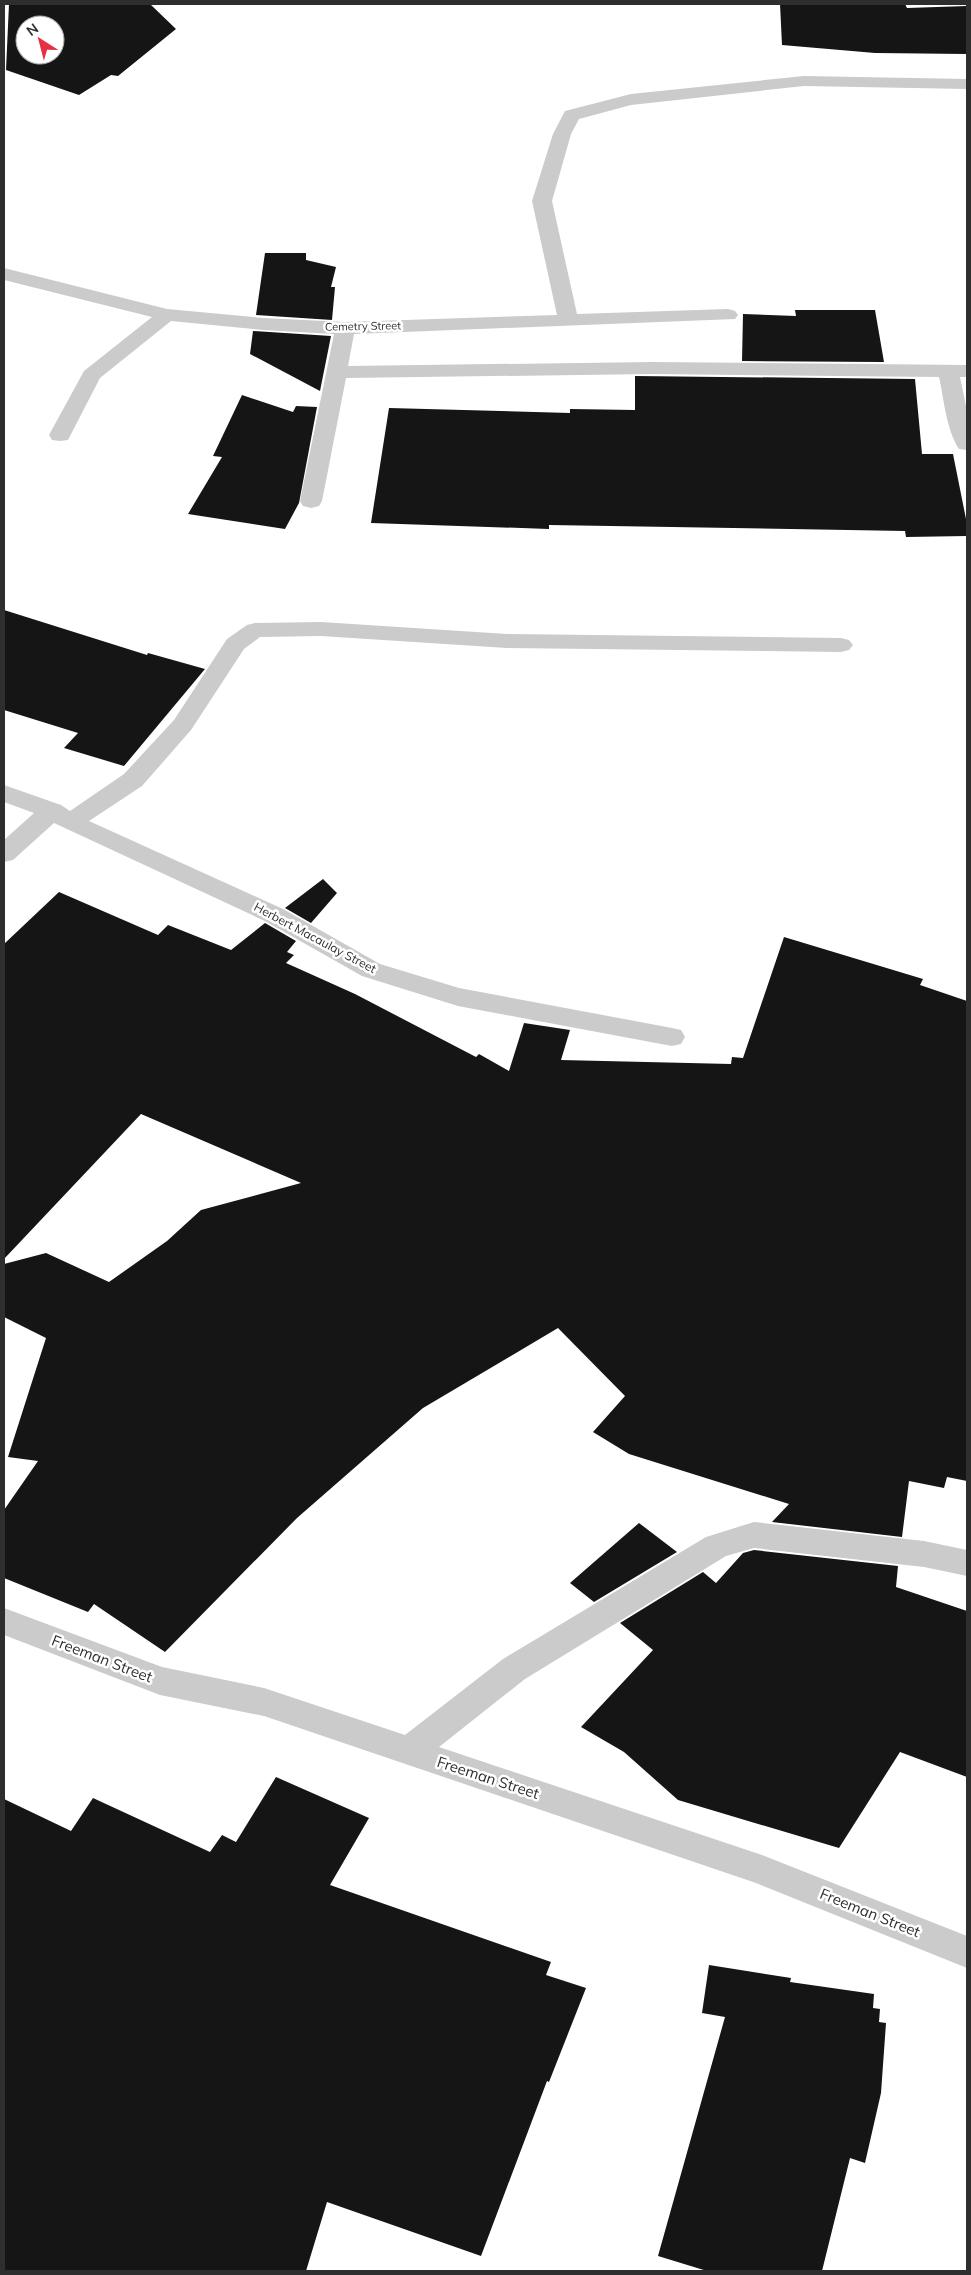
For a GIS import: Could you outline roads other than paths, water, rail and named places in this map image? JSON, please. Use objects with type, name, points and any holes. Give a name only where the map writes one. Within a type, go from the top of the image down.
[{"type":"street","points":[[568,320],[542,201],[562,134],[572,115],[631,100],[804,81],[967,84]]},
{"type":"street","name":"Cemetry Street","points":[[4,274],[167,315],[262,324],[345,328],[728,315]]},
{"type":"street","points":[[60,435],[91,375],[167,315]]},
{"type":"street","points":[[311,501],[345,328]]},
{"type":"street","points":[[337,372],[612,367],[915,368],[958,370],[958,417],[967,444]]},
{"type":"street","points":[[4,854],[61,816],[133,780],[183,725],[235,644],[255,630],[321,628],[507,641],[841,645]]},
{"type":"street","name":"Herbert Macaulay Street","points":[[4,793],[61,816],[274,915],[371,970],[458,997],[672,1037]]},
{"type":"street","points":[[409,1751],[514,1669],[717,1546],[754,1535],[924,1554],[967,1563]]},
{"type":"street","name":"Freeman Street","points":[[4,1621],[160,1681],[264,1702],[762,1870],[967,1952]]}]
